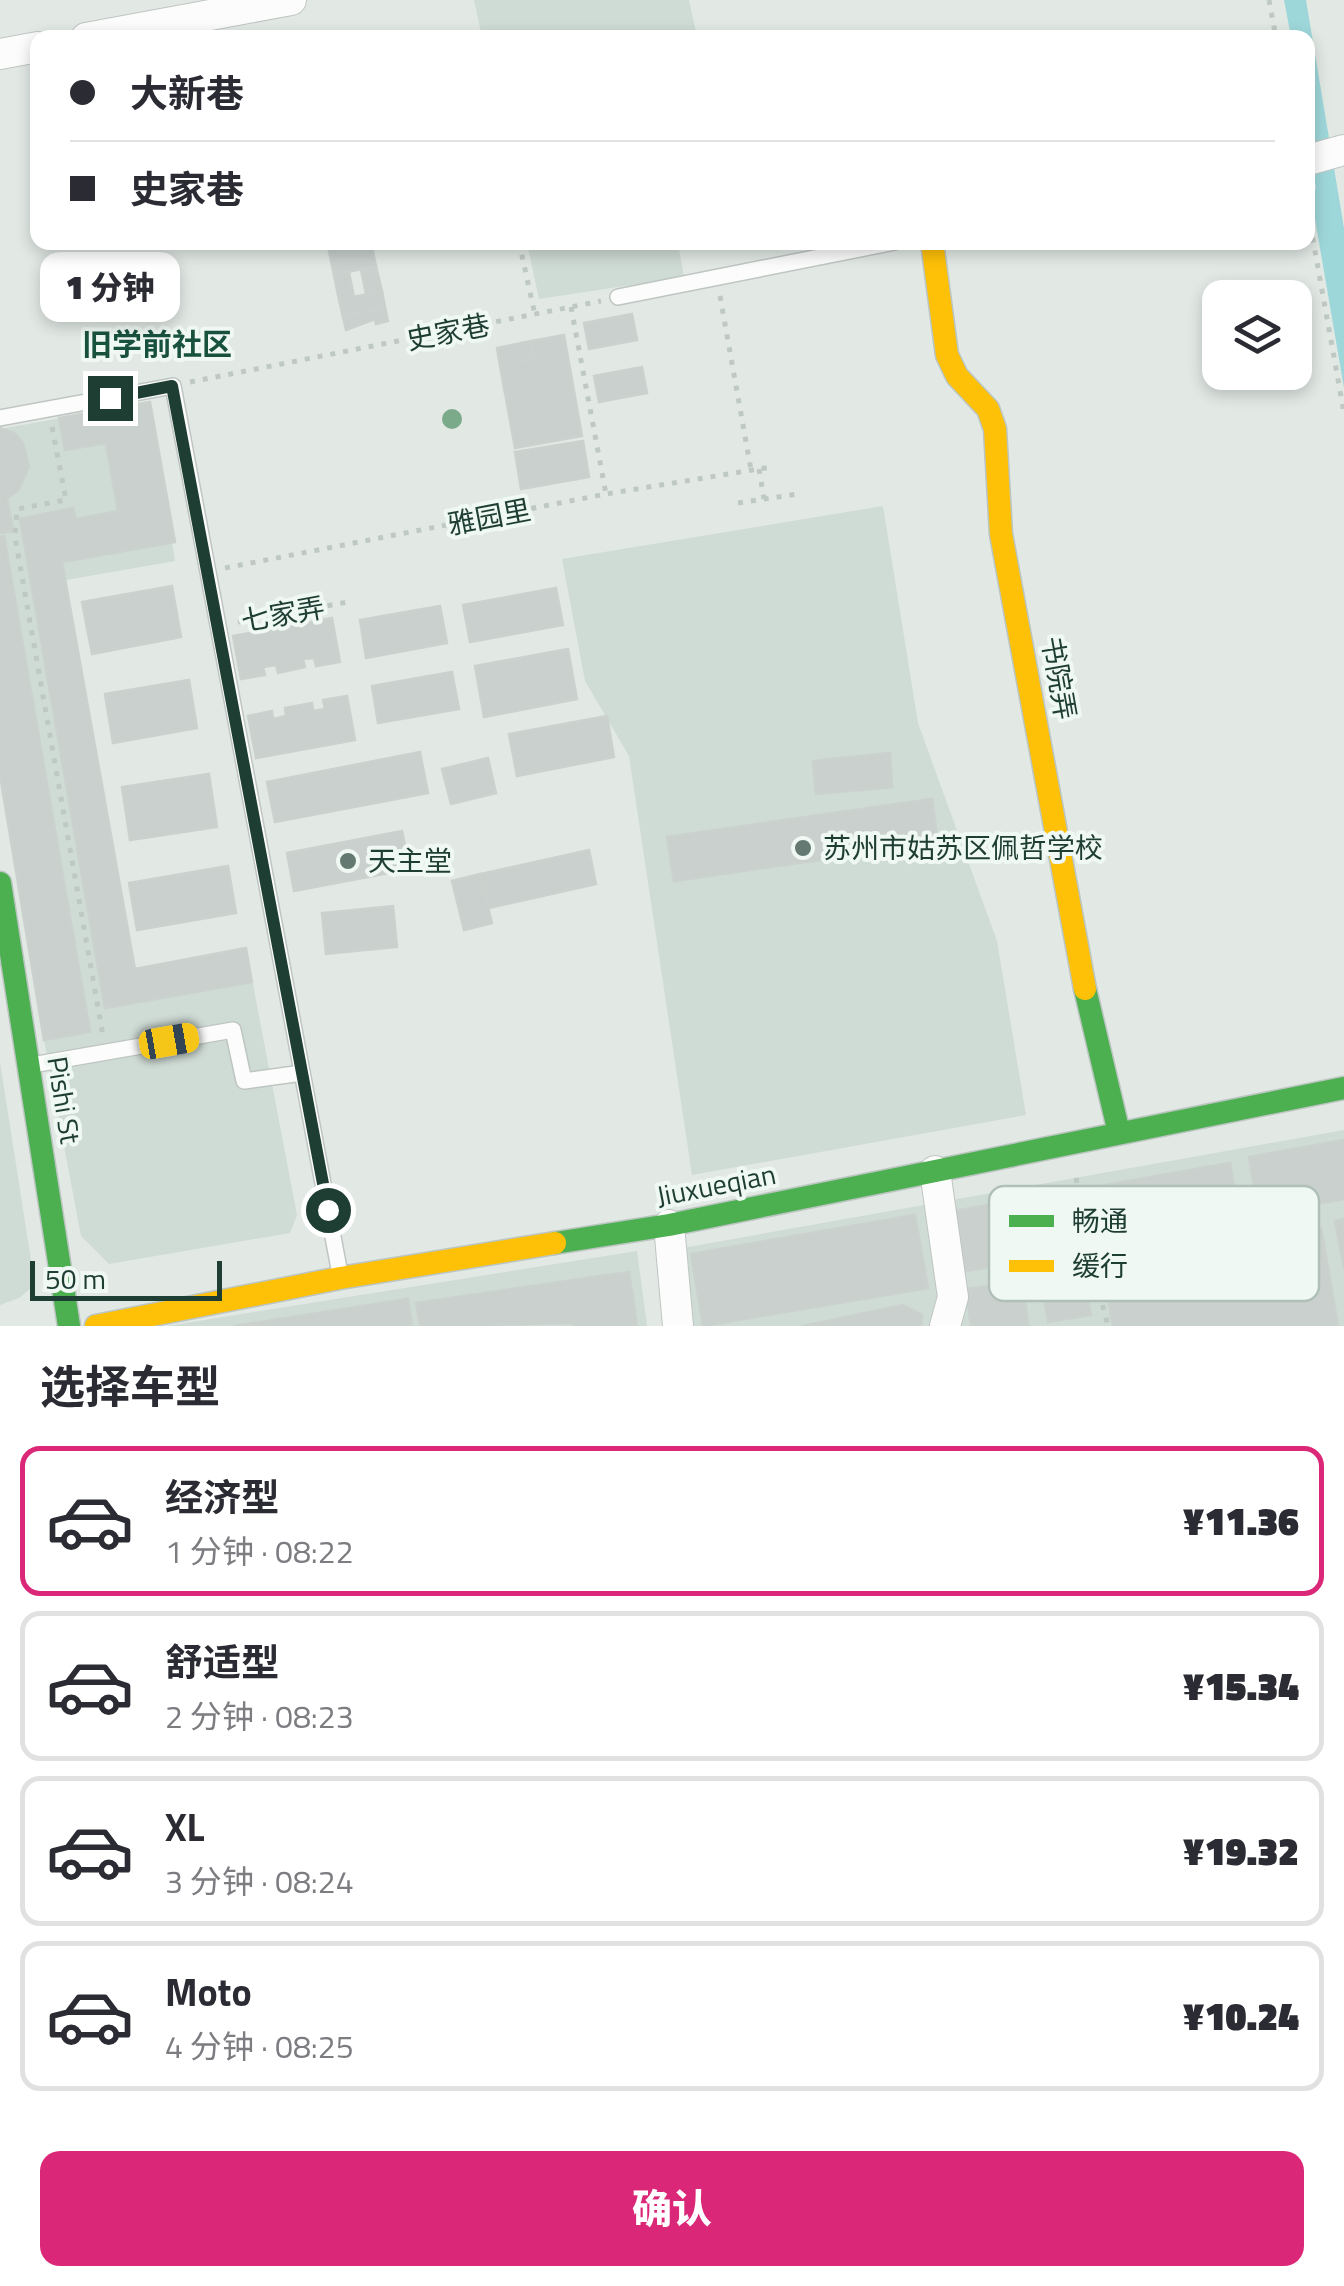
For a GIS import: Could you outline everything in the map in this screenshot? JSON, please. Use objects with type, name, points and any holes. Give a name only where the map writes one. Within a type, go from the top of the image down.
[{"type":"street","points":[[113,30],[185,9],[291,0]]},
{"type":"street","points":[[0,54],[30,48]]},
{"type":"street","points":[[1315,158],[1342,151]]},
{"type":"street","name":"书院弄","points":[[933,250],[948,355],[958,376],[988,409],[995,430],[1002,534],[1078,958],[1120,1133]]},
{"type":"street","name":"Pishi St","points":[[0,883],[68,1326]]},
{"type":"street","name":"Jiuxueqian","points":[[96,1326],[340,1278],[669,1225],[1344,1088]]},
{"type":"street","points":[[935,1171],[953,1297],[944,1326]]},
{"type":"street","points":[[669,1225],[678,1326]]},
{"type":"lane","points":[[618,298],[855,250]]},
{"type":"lane","points":[[0,418],[172,386],[340,1278]]},
{"type":"lane","points":[[28,1066],[233,1030],[244,1080],[302,1073]]},
{"type":"path","points":[[1269,0],[1275,30]]},
{"type":"path","points":[[521,250],[535,314]]},
{"type":"path","points":[[1315,250],[1344,414]]},
{"type":"path","points":[[716,278],[764,499]]},
{"type":"path","name":"史家巷","points":[[172,386],[618,298]]},
{"type":"path","points":[[571,307],[606,494]]},
{"type":"path","points":[[48,409],[66,500],[17,509],[15,537],[106,1052]]},
{"type":"path","name":"雅园里","points":[[207,571],[606,494],[771,467]]},
{"type":"path","points":[[738,503],[798,494]]},
{"type":"path","name":"七家弄","points":[[218,626],[348,602]]},
{"type":"path","points":[[1070,1143],[1077,1186]]},
{"type":"path","points":[[1101,1301],[1108,1326]]},
{"type":"shaded area","points":[[474,0],[689,0],[695,30],[480,30]]},
{"type":"shaded area","points":[[528,250],[679,250],[684,277],[539,299]]},
{"type":"shaded area","points":[[150,402],[175,561],[66,580],[135,968],[246,948],[297,1215],[290,1233],[109,1264],[81,1236],[0,775],[0,429]]},
{"type":"shaded area","name":"苏州市姑苏区佩哲学校","points":[[883,506],[918,723],[997,941],[1026,1115],[692,1175],[629,756],[585,681],[562,559]]},
{"type":"shaded area","points":[[0,1062],[33,1273],[30,1289],[0,1305]]},
{"type":"shaded area","points":[[1344,1130],[1344,1326],[684,1326],[677,1249],[989,1193],[989,1301],[1319,1301],[1319,1186],[1030,1186]]},
{"type":"shaded area","points":[[637,1251],[647,1326],[167,1326]]},
{"type":"water","points":[[1284,0],[1306,0],[1311,30],[1290,30]]},
{"type":"water","points":[[1315,54],[1344,228],[1344,388],[1315,219]]},
{"type":"building","points":[[329,250],[373,250],[376,266],[334,275]]},
{"type":"building","points":[[376,266],[382,291],[366,294],[361,270]]},
{"type":"building","points":[[349,272],[354,297],[339,300],[334,275]]},
{"type":"building","points":[[382,291],[385,307],[343,317],[339,300]]},
{"type":"building","points":[[385,307],[388,321],[376,324],[375,319],[346,330],[343,317]]},
{"type":"building","points":[[632,314],[637,340],[589,349],[584,323]]},
{"type":"building","points":[[564,335],[582,436],[515,448],[500,366],[534,360],[531,341]]},
{"type":"building","points":[[531,341],[534,360],[500,366],[497,348]]},
{"type":"building","points":[[642,367],[647,393],[599,402],[594,376]]},
{"type":"building","points":[[150,402],[175,542],[62,562],[135,969],[246,948],[252,982],[105,1008],[20,519],[73,508],[76,519],[118,511],[106,443],[65,450],[59,418]]},
{"type":"building","points":[[0,428],[14,433],[23,443],[29,467],[18,491],[7,498],[13,531],[0,533]]},
{"type":"building","points":[[583,441],[589,477],[521,489],[515,452]]},
{"type":"building","points":[[4,536],[90,1032],[44,1040],[0,775],[0,537]]},
{"type":"building","points":[[172,586],[181,637],[92,654],[82,602]]},
{"type":"building","points":[[556,588],[563,625],[470,642],[463,605]]},
{"type":"building","points":[[440,606],[447,643],[366,658],[360,620]]},
{"type":"building","points":[[332,618],[340,662],[316,666],[314,658],[303,659],[305,667],[278,673],[276,665],[263,667],[265,675],[241,679],[233,636]]},
{"type":"building","points":[[568,649],[577,699],[484,717],[475,666]]},
{"type":"building","points":[[452,672],[459,709],[378,723],[372,686]]},
{"type":"building","points":[[189,680],[197,728],[113,743],[105,694]]},
{"type":"building","points":[[347,696],[355,740],[256,758],[248,716],[272,711],[273,719],[286,716],[285,708],[312,703],[313,711],[325,709],[323,700]]},
{"type":"building","points":[[607,716],[614,757],[517,776],[509,734]]},
{"type":"building","points":[[420,752],[428,793],[275,822],[267,782]]},
{"type":"building","points":[[890,753],[892,787],[816,794],[813,761]]},
{"type":"building","points":[[488,758],[496,793],[451,804],[442,769]]},
{"type":"building","points":[[209,774],[217,827],[130,840],[122,787]]},
{"type":"building","points":[[932,799],[938,843],[674,881],[667,837]]},
{"type":"building","name":"天主堂","points":[[402,831],[410,869],[294,891],[287,853]]},
{"type":"building","points":[[589,850],[596,884],[489,908],[481,874]]},
{"type":"building","points":[[228,866],[236,913],[137,930],[129,883]]},
{"type":"building","points":[[480,874],[492,923],[464,930],[452,881]]},
{"type":"building","points":[[393,906],[397,947],[326,954],[322,913]]},
{"type":"building","points":[[1344,1140],[1344,1199],[1319,1203],[1319,1186],[1254,1186],[1249,1157]]},
{"type":"building","points":[[1230,1163],[1234,1186],[1100,1186]]},
{"type":"building","points":[[989,1205],[989,1267],[954,1273],[943,1213]]},
{"type":"building","points":[[915,1215],[928,1288],[703,1326],[691,1254]]},
{"type":"building","points":[[1344,1219],[1344,1268],[1335,1221]]},
{"type":"building","points":[[1319,1228],[1338,1326],[1113,1326],[1108,1301],[1319,1301]]},
{"type":"building","points":[[629,1272],[637,1326],[420,1326],[416,1303]]},
{"type":"building","points":[[989,1286],[989,1301],[1025,1301],[1028,1326],[971,1326],[966,1289]]},
{"type":"building","points":[[408,1299],[412,1326],[234,1326]]},
{"type":"building","points":[[1045,1301],[1088,1301],[1091,1315],[1048,1322]]},
{"type":"building","points":[[903,1305],[922,1315],[921,1326],[803,1326]]},
{"type":"traffic: fast","points":[[0,883],[69,1326]]},
{"type":"traffic: fast","points":[[1085,989],[1119,1133]]},
{"type":"traffic: fast","points":[[555,1243],[669,1225],[1344,1088]]},
{"type":"traffic: slow","points":[[933,250],[947,355],[957,376],[988,409],[995,429],[1001,534],[1085,989]]},
{"type":"traffic: slow","points":[[96,1326],[340,1278],[555,1243]]},
{"type":"place","name":"苏州市姑苏区佩哲学校","points":[[803,848]]},
{"type":"place","name":"天主堂","points":[[348,861]]},
{"type":"district","name":"旧学前社区","points":[[157,345]]},
{"type":"route","points":[[110,398],[172,386],[328,1210]]}]
